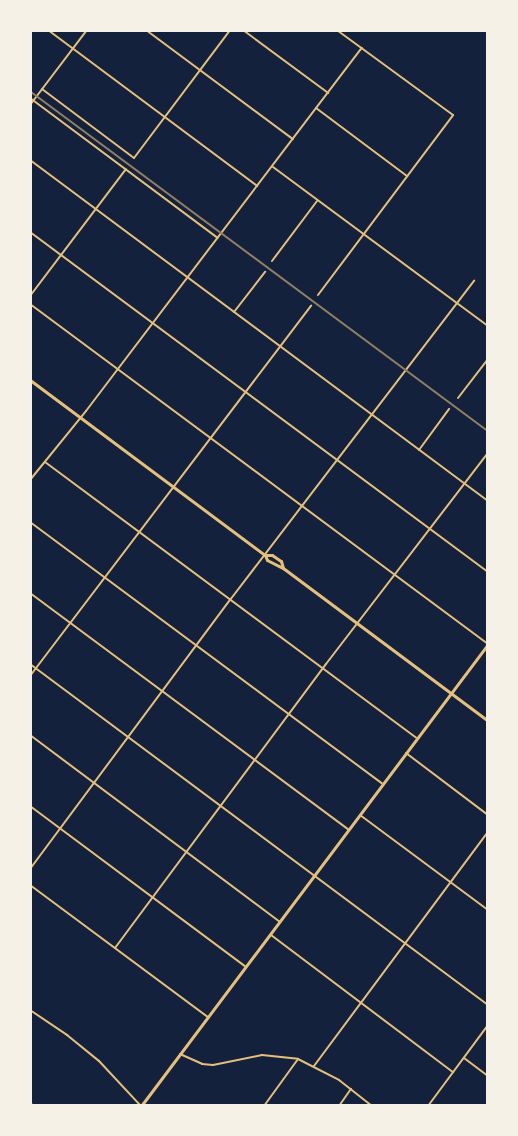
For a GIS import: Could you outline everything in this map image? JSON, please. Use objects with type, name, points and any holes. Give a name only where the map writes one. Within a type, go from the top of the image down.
[{"type":"main road","points":[[30,380],[265,555],[267,560],[284,568],[488,721]]},
{"type":"main road","points":[[141,1106],[488,644]]},
{"type":"street","points":[[48,30],[257,186]]},
{"type":"street","points":[[30,105],[32,99],[87,30]]},
{"type":"street","points":[[146,30],[293,139]]},
{"type":"street","points":[[42,89],[134,158],[231,30]]},
{"type":"street","points":[[243,30],[328,93]]},
{"type":"street","points":[[318,295],[453,115],[337,30]]},
{"type":"street","points":[[30,480],[81,418],[362,48]]},
{"type":"street","points":[[32,99],[218,238]]},
{"type":"street","points":[[316,108],[407,176]]},
{"type":"street","points":[[30,160],[488,501]]},
{"type":"street","points":[[272,166],[488,326]]},
{"type":"street","points":[[30,296],[126,169]]},
{"type":"street","points":[[272,261],[318,200]]},
{"type":"street","points":[[30,232],[488,572]]},
{"type":"street","points":[[234,312],[265,272]]},
{"type":"street","points":[[30,869],[230,600],[474,280]]},
{"type":"street","points":[[30,304],[488,644]]},
{"type":"street","points":[[30,676],[311,306]]},
{"type":"street","points":[[458,398],[488,359]]},
{"type":"street","points":[[419,450],[449,409]]},
{"type":"street","points":[[115,948],[323,668],[488,453]]},
{"type":"street","points":[[44,462],[416,738]]},
{"type":"street","points":[[30,522],[382,783]]},
{"type":"street","points":[[30,594],[348,829]]},
{"type":"street","points":[[30,664],[488,1005]]},
{"type":"street","points":[[30,735],[279,921]]},
{"type":"street","points":[[405,752],[488,814]]},
{"type":"street","points":[[30,806],[245,966]]},
{"type":"street","points":[[359,814],[488,910]]},
{"type":"street","points":[[314,1066],[488,832]]},
{"type":"street","points":[[30,885],[208,1017]]},
{"type":"street","points":[[269,934],[453,1072]]},
{"type":"street","points":[[30,1010],[67,1035],[99,1061],[141,1106]]},
{"type":"street","points":[[430,1105],[488,1025]]},
{"type":"street","points":[[180,1054],[202,1064],[213,1065],[262,1055],[298,1059],[352,1088],[372,1106]]},
{"type":"street","points":[[464,1058],[488,1076]]},
{"type":"street","points":[[264,1106],[298,1059]]},
{"type":"street","points":[[339,1106],[352,1088]]},
{"type":"street","points":[[30,1103],[34,1106]]},
{"type":"railway","points":[[30,91],[488,431]]}]
